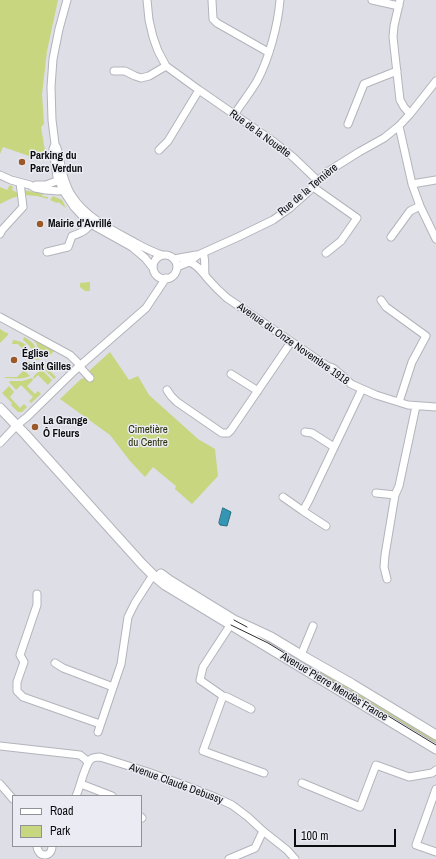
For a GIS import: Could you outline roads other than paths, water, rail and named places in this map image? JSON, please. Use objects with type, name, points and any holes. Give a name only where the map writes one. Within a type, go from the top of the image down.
[{"type":"main road","points":[[0,401],[153,574],[175,592],[233,622]]},
{"type":"main road","points":[[0,408],[19,424],[153,567],[169,580],[233,622]]},
{"type":"main road","name":"Avenue Pierre Mendès France","points":[[233,622],[260,632],[352,684],[436,735]]},
{"type":"main road","name":"Avenue Pierre Mendès France","points":[[233,622],[346,695],[436,750]]},
{"type":"street","points":[[67,0],[53,59],[51,87],[52,120],[55,144],[53,149],[56,173],[61,179],[74,207],[85,219],[93,221],[101,224],[151,252],[169,255],[176,261],[176,271],[173,275],[166,278],[160,278],[145,258],[132,247],[93,221]]},
{"type":"street","name":"Rue de la Nouette","points":[[147,0],[152,37],[166,66],[274,142],[293,157],[318,181]]},
{"type":"street","points":[[212,0],[213,20],[268,52]]},
{"type":"street","points":[[234,115],[262,69],[274,35],[280,0]]},
{"type":"street","points":[[372,0],[399,3],[393,37],[400,100],[410,114]]},
{"type":"street","points":[[114,71],[125,71],[141,78],[149,76],[166,66]]},
{"type":"street","points":[[348,124],[364,84],[397,71]]},
{"type":"street","name":"Rue de la Ternière","points":[[174,259],[200,254],[273,220],[290,208],[327,172],[384,138],[399,126],[436,81]]},
{"type":"street","points":[[159,150],[168,141],[199,90]]},
{"type":"street","points":[[399,126],[412,184],[420,206],[436,239]]},
{"type":"street","points":[[0,175],[20,183],[30,185],[46,185],[61,179]]},
{"type":"street","points":[[412,184],[436,180]]},
{"type":"street","points":[[0,234],[23,207],[20,183]]},
{"type":"street","points":[[30,185],[35,188],[46,190],[59,191],[65,188]]},
{"type":"street","points":[[313,187],[357,218],[341,241],[326,253]]},
{"type":"street","points":[[391,237],[410,211],[420,206]]},
{"type":"street","points":[[48,252],[68,246],[72,236],[88,229],[93,221]]},
{"type":"street","points":[[200,254],[204,257],[206,277]]},
{"type":"street","name":"Rue de la Ternière","points":[[177,267],[189,262],[200,254]]},
{"type":"street","points":[[156,292],[155,272],[153,265],[154,260],[162,255]]},
{"type":"street","name":"Avenue du Onze Novembre 1918","points":[[189,262],[197,266],[219,292],[291,342],[327,366],[333,368],[351,384],[376,395],[399,402],[416,406],[436,407]]},
{"type":"street","points":[[0,443],[80,366],[146,308],[166,278]]},
{"type":"street","points":[[381,300],[386,306],[426,336],[412,362],[399,402]]},
{"type":"street","points":[[0,317],[70,355],[90,378]]},
{"type":"street","points":[[167,390],[177,402],[224,433],[228,433],[291,342]]},
{"type":"street","points":[[231,374],[258,391]]},
{"type":"street","points":[[303,511],[362,389]]},
{"type":"street","points":[[387,579],[384,567],[385,555],[395,495],[399,486],[416,406]]},
{"type":"street","points":[[305,432],[312,433],[334,447]]},
{"type":"street","points":[[376,493],[395,495]]},
{"type":"street","points":[[283,497],[326,526]]},
{"type":"street","points":[[98,732],[121,664],[128,617],[153,574]]},
{"type":"street","points":[[37,594],[37,604],[20,655],[24,662],[17,682],[17,691],[23,697],[100,724]]},
{"type":"street","points":[[233,622],[202,667],[200,680],[223,696],[251,709]]},
{"type":"street","points":[[301,655],[313,626]]},
{"type":"street","points":[[55,663],[63,668],[113,687]]},
{"type":"street","points":[[223,696],[203,751],[264,773]]},
{"type":"street","points":[[0,746],[80,755],[88,763],[76,795]]},
{"type":"street","name":"Avenue Claude Debussy","points":[[88,763],[92,758],[100,757],[148,772],[217,798],[232,805],[248,817],[287,850],[295,859]]},
{"type":"street","points":[[302,783],[360,807],[376,765],[409,777],[432,773],[436,770]]},
{"type":"street","points":[[0,784],[12,798]]},
{"type":"street","points":[[81,784],[109,795]]},
{"type":"street","points":[[436,789],[416,845],[436,852]]},
{"type":"street","points":[[229,859],[255,848],[263,831]]},
{"type":"street","points":[[38,847],[37,849],[44,857],[52,851],[52,847]]},
{"type":"water","points":[[223,508],[231,512],[227,526],[220,525],[219,523]]},
{"type":"tram line","points":[[234,620],[247,627]]},
{"type":"tram line","points":[[231,625],[268,643],[436,745]]},
{"type":"place","name":"Parking du Parc Verdun","points":[[22,162]]},
{"type":"place","name":"Mairie d'Avrillé","points":[[40,224]]},
{"type":"place","name":"Église Saint Gilles","points":[[14,360]]},
{"type":"place","name":"La Grange Ô Fleurs","points":[[35,427]]},
{"type":"park label","name":"Cimetière du Centre","points":[[148,436]]}]
